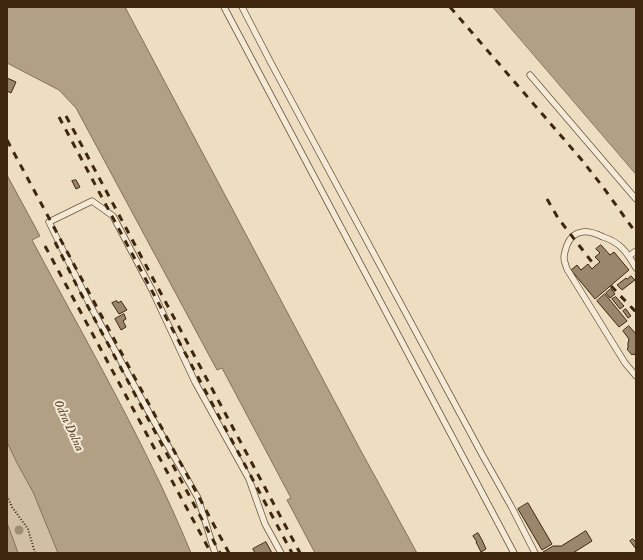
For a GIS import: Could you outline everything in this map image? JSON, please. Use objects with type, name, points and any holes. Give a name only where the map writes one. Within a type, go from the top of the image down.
[{"type":"lane","points":[[224,7],[514,553]]},
{"type":"lane","points":[[242,7],[535,553]]},
{"type":"lane","points":[[530,75],[636,199]]},
{"type":"lane","points":[[215,553],[198,498],[90,305],[49,222],[92,201],[113,216],[152,290],[195,382],[249,479],[265,524],[281,553]]},
{"type":"lane","points":[[636,268],[629,256],[621,247],[596,233],[586,231],[580,232],[573,237],[569,242],[563,258],[567,269],[625,363],[636,376]]},
{"type":"lane","points":[[629,256],[636,251]]},
{"type":"path","points":[[7,496],[12,507],[28,529],[35,553]]},
{"type":"shaded area","points":[[7,442],[33,492],[58,553],[18,553],[7,523]]},
{"type":"water","points":[[7,7],[125,7],[361,451],[417,553],[315,553],[287,500],[291,498],[222,368],[217,370],[76,108],[59,90],[7,63]]},
{"type":"water","points":[[493,7],[636,7],[636,174]]},
{"type":"water","name":"Odra Dolna","points":[[7,175],[40,236],[32,240],[136,434],[174,513],[191,553],[58,553],[33,492],[7,442]]},
{"type":"water","points":[[7,523],[16,547],[18,553],[7,553]]},
{"type":"building","points":[[7,78],[16,82],[11,93],[7,91]]},
{"type":"building","points":[[76,180],[80,187],[76,189],[72,181]]},
{"type":"building","points":[[601,245],[610,255],[614,252],[629,270],[595,299],[571,270],[577,265],[581,270],[588,264],[592,269],[600,262],[595,257],[600,253],[596,249]]},
{"type":"building","points":[[631,276],[635,280],[622,290],[617,285],[626,278],[627,279]]},
{"type":"building","points":[[611,289],[615,294],[610,298],[606,293]]},
{"type":"building","points":[[605,294],[627,321],[619,327],[597,301]]},
{"type":"building","points":[[616,297],[624,306],[620,309],[612,299]]},
{"type":"building","points":[[117,301],[118,303],[121,301],[127,310],[119,314],[112,303]]},
{"type":"building","points":[[626,309],[631,316],[628,318],[623,311]]},
{"type":"building","points":[[124,314],[126,319],[123,321],[126,327],[121,330],[115,319]]},
{"type":"building","points":[[629,326],[636,334],[636,355],[632,355],[627,349],[629,339],[623,331]]},
{"type":"building","points":[[528,503],[552,544],[542,550],[518,509]]},
{"type":"building","points":[[586,531],[592,541],[573,553],[543,552],[553,546],[561,546]]},
{"type":"building","points":[[478,533],[486,549],[481,552],[473,536]]},
{"type":"building","points":[[633,539],[636,542],[636,549],[630,541]]},
{"type":"building","points":[[266,542],[272,553],[255,553],[253,549]]},
{"type":"railway","points":[[450,7],[581,159],[636,233]]},
{"type":"railway","points":[[66,116],[300,553]]},
{"type":"railway","points":[[59,117],[292,553]]},
{"type":"railway","points":[[7,140],[229,553]]},
{"type":"railway","points":[[547,199],[558,218],[595,266]]},
{"type":"railway","points":[[55,242],[78,288],[220,553]]},
{"type":"railway","points":[[45,246],[211,553]]},
{"type":"railway","points":[[611,286],[636,312]]}]
